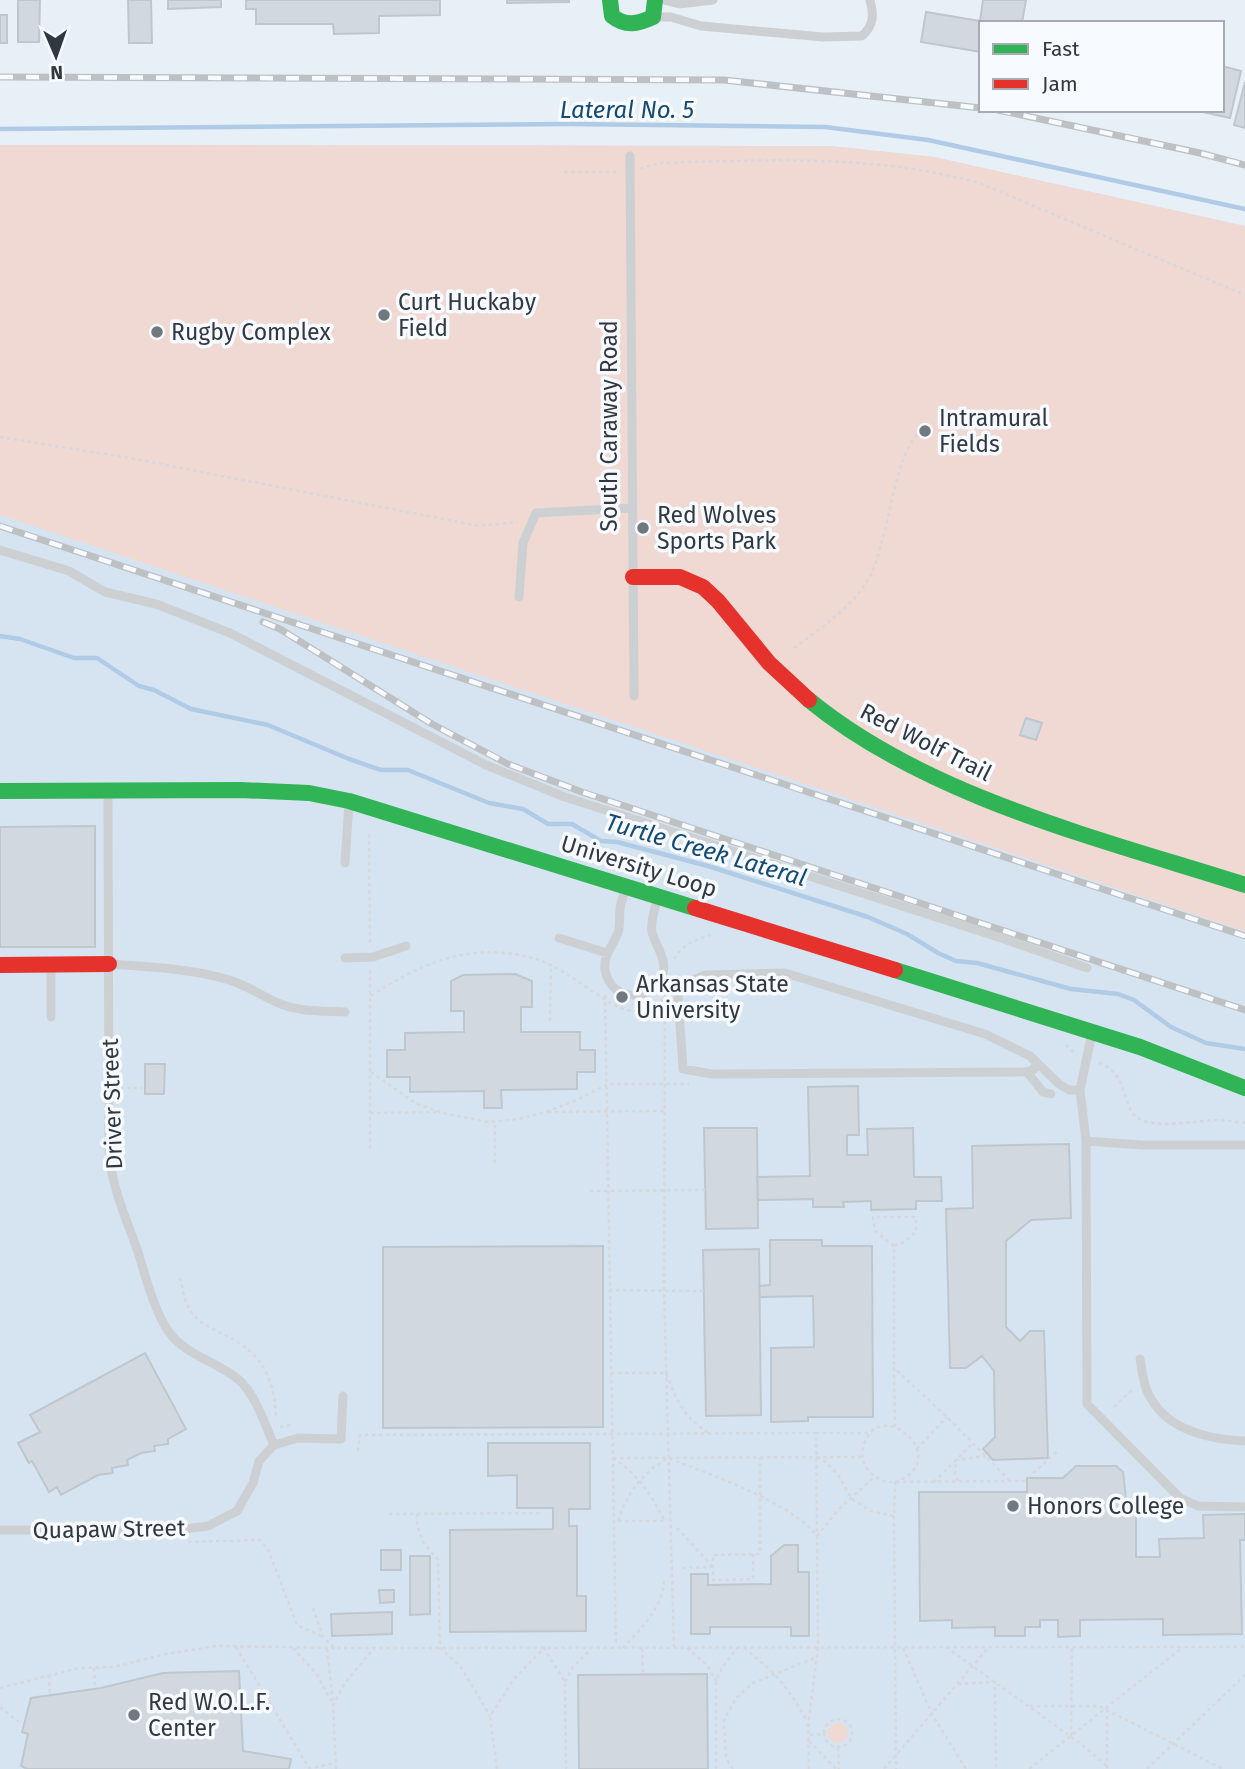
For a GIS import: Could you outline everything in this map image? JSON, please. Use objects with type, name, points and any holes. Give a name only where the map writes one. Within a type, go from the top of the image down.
[{"type":"street","points":[[610,0],[612,16],[621,23],[637,25],[653,17],[655,0]]},
{"type":"street","name":"Red Wolf Trail","points":[[633,577],[682,577],[696,582],[720,603],[778,672],[807,698],[838,722],[931,775],[1031,816],[1245,885]]},
{"type":"street","name":"University Loop","points":[[0,792],[254,791],[309,793],[349,801],[1140,1047],[1245,1088]]},
{"type":"street","points":[[0,965],[109,964]]},
{"type":"lane","points":[[665,0],[679,4],[713,0]]},
{"type":"lane","points":[[653,17],[671,17],[701,26],[823,37],[862,36],[871,28],[873,14],[870,0]]},
{"type":"lane","name":"South Caraway Road","points":[[630,156],[634,696]]},
{"type":"lane","points":[[519,597],[523,544],[536,513],[632,508]]},
{"type":"lane","points":[[0,550],[69,571],[106,592],[156,604],[230,633],[486,765],[562,796],[1001,937],[1087,968]]},
{"type":"lane","name":"Driver Street","points":[[108,791],[109,1158],[152,1294],[168,1331],[186,1349],[223,1368],[241,1381],[274,1445]]},
{"type":"lane","points":[[345,863],[349,801]]},
{"type":"lane","points":[[627,886],[621,905],[619,933],[607,953],[606,971],[612,986],[622,994],[645,994],[657,985],[664,971],[651,930],[658,896]]},
{"type":"lane","points":[[559,938],[607,953]]},
{"type":"lane","points":[[345,958],[373,957],[406,946]]},
{"type":"lane","points":[[109,964],[179,968],[225,978],[254,989],[278,1004],[307,1010],[345,1012]]},
{"type":"lane","points":[[51,965],[51,1017]]},
{"type":"lane","points":[[1037,1064],[1027,1072],[712,1074],[683,1069],[678,996],[684,984],[705,975],[785,973],[985,1034],[1030,1056],[1069,1090],[1080,1090]]},
{"type":"lane","points":[[1092,1032],[1080,1090],[1086,1140],[1087,1404],[1180,1498],[1198,1506],[1245,1507]]},
{"type":"lane","points":[[1027,1072],[1043,1092],[1051,1094]]},
{"type":"lane","points":[[1086,1140],[1142,1146],[1245,1145]]},
{"type":"lane","points":[[1140,1359],[1147,1392],[1163,1413],[1184,1430],[1206,1437],[1245,1441]]},
{"type":"lane","points":[[274,1445],[298,1438],[341,1439],[344,1396]]},
{"type":"lane","name":"Quapaw Street","points":[[0,1530],[176,1530],[208,1526],[237,1511],[253,1483],[259,1461],[274,1445]]},
{"type":"path","points":[[564,172],[630,173],[658,163],[720,161],[863,164],[942,173],[979,183],[1245,295]]},
{"type":"path","points":[[794,648],[856,600],[873,569],[908,447],[922,429]]},
{"type":"path","points":[[0,437],[130,458],[479,526],[513,524],[536,513]]},
{"type":"path","points":[[369,834],[370,946]]},
{"type":"path","points":[[673,967],[674,959],[682,949],[700,937],[713,934]]},
{"type":"path","points":[[371,996],[403,974],[438,959],[498,953],[551,965],[631,1012],[653,1007],[671,991]]},
{"type":"path","points":[[550,1021],[551,965]]},
{"type":"path","points":[[370,967],[370,1148]]},
{"type":"path","points":[[659,995],[666,988],[663,1000],[664,1291],[668,1521],[674,1648]]},
{"type":"path","points":[[613,997],[603,989],[607,1000],[616,1648]]},
{"type":"path","points":[[371,1072],[417,1104],[440,1112],[495,1121],[519,1119],[546,1112],[608,1084],[691,1084]]},
{"type":"path","points":[[110,1088],[142,1088]]},
{"type":"path","points":[[546,1112],[664,1111]]},
{"type":"path","points":[[370,1113],[440,1112]]},
{"type":"path","points":[[495,1121],[495,1163]]},
{"type":"path","points":[[590,1191],[705,1190]]},
{"type":"path","points":[[873,1217],[916,1217],[916,1232],[904,1242],[894,1245],[875,1231],[873,1217]]},
{"type":"path","points":[[894,1245],[895,1427]]},
{"type":"path","points":[[180,1278],[188,1308],[201,1323],[230,1337],[261,1360],[275,1395],[277,1427],[291,1425]]},
{"type":"path","points":[[609,1290],[704,1291]]},
{"type":"path","points":[[894,1367],[1010,1481]]},
{"type":"path","points":[[611,1373],[666,1373]]},
{"type":"path","points":[[666,1373],[681,1408],[693,1423],[710,1434]]},
{"type":"path","points":[[1114,1407],[1138,1385]]},
{"type":"path","points":[[917,1449],[947,1417]]},
{"type":"path","points":[[895,1482],[910,1473],[915,1466],[917,1449],[909,1434],[895,1427],[879,1429],[866,1440],[862,1457],[864,1466],[874,1477],[886,1482],[895,1482],[934,1482],[958,1481],[1024,1481],[1057,1452]]},
{"type":"path","points":[[809,1769],[809,1724],[818,1647],[816,1433]]},
{"type":"path","points":[[358,1451],[360,1435],[872,1433]]},
{"type":"path","points":[[934,1482],[973,1443]]},
{"type":"path","points":[[956,1460],[986,1456]]},
{"type":"path","points":[[753,1554],[753,1579],[713,1580],[713,1555],[753,1554],[760,1554],[760,1457]]},
{"type":"path","points":[[816,1457],[827,1463],[839,1476],[852,1498],[870,1511],[894,1516]]},
{"type":"path","points":[[612,1458],[862,1457]]},
{"type":"path","points":[[612,1458],[625,1466],[647,1488],[668,1521]]},
{"type":"path","points":[[616,1521],[639,1480],[655,1465],[668,1458]]},
{"type":"path","points":[[668,1458],[759,1496],[809,1525],[817,1536]]},
{"type":"path","points":[[956,1460],[955,1475],[958,1481]]},
{"type":"path","points":[[817,1536],[838,1510],[874,1477]]},
{"type":"path","points":[[895,1482],[895,1769]]},
{"type":"path","points":[[389,1514],[541,1513]]},
{"type":"path","points":[[417,1514],[417,1525],[423,1542],[438,1560],[440,1648],[461,1667],[490,1716],[497,1769]]},
{"type":"path","points":[[616,1521],[668,1521]]},
{"type":"path","points":[[677,1528],[713,1567]]},
{"type":"path","points":[[179,1542],[260,1540],[268,1549],[297,1625],[323,1637],[335,1648]]},
{"type":"path","points":[[682,1568],[713,1567]]},
{"type":"path","points":[[623,1648],[655,1609],[664,1589],[664,1581]]},
{"type":"path","points":[[313,1608],[323,1637]]},
{"type":"path","points":[[0,1688],[79,1668],[113,1667],[166,1654],[217,1646],[1245,1647]]},
{"type":"path","points":[[236,1647],[308,1769],[336,1762]]},
{"type":"path","points":[[292,1647],[317,1676],[333,1705]]},
{"type":"path","points":[[327,1647],[336,1769]]},
{"type":"path","points":[[903,1647],[932,1714],[966,1769]]},
{"type":"path","points":[[946,1647],[1071,1736],[1107,1767]]},
{"type":"path","points":[[884,1769],[989,1647]]},
{"type":"path","points":[[1071,1736],[1072,1647]]},
{"type":"path","points":[[1029,1769],[1183,1647]]},
{"type":"path","points":[[333,1705],[345,1683],[374,1648]]},
{"type":"path","points":[[544,1648],[565,1682]]},
{"type":"path","points":[[490,1716],[514,1679],[544,1648]]},
{"type":"path","points":[[566,1769],[565,1682],[573,1667],[592,1648]]},
{"type":"path","points":[[642,1648],[643,1674]]},
{"type":"path","points":[[686,1648],[707,1665],[716,1681]]},
{"type":"path","points":[[716,1769],[716,1681],[737,1648]]},
{"type":"path","points":[[744,1648],[775,1673],[796,1700],[809,1724]]},
{"type":"path","points":[[733,1769],[726,1758],[724,1720],[736,1698],[753,1683],[817,1657]]},
{"type":"path","points":[[94,1668],[95,1686]]},
{"type":"path","points":[[49,1675],[50,1694]]},
{"type":"path","points":[[1147,1769],[1245,1675]]},
{"type":"path","points":[[958,1684],[995,1682]]},
{"type":"path","points":[[995,1682],[996,1769]]},
{"type":"path","points":[[1030,1706],[1100,1706],[1223,1769]]},
{"type":"path","points":[[0,1707],[20,1723]]},
{"type":"path","points":[[1107,1709],[1107,1767]]},
{"type":"path","points":[[842,1719],[849,1724],[852,1737],[847,1744],[838,1747],[829,1744],[824,1734],[825,1726],[832,1720],[842,1719]]},
{"type":"path","points":[[809,1735],[824,1734]]},
{"type":"path","points":[[809,1741],[837,1769]]},
{"type":"path","points":[[837,1769],[838,1747]]},
{"type":"shaded area","name":"Arkansas State University","points":[[0,145],[831,146],[934,157],[1245,226],[1245,1769],[0,1769]]},
{"type":"shaded area","name":"Red Wolves Sports Park","points":[[0,145],[831,146],[934,157],[1245,226],[1245,931],[0,515]]},
{"type":"shaded area","points":[[838,1723],[845,1726],[848,1733],[845,1740],[838,1743],[831,1740],[828,1733],[831,1726]]},
{"type":"building","points":[[18,0],[40,0],[39,42],[18,42]]},
{"type":"building","points":[[128,0],[151,0],[152,43],[129,43]]},
{"type":"building","points":[[168,0],[221,0],[221,7],[168,9]]},
{"type":"building","points":[[246,0],[440,0],[440,15],[379,16],[379,33],[334,34],[333,24],[256,24],[256,9],[246,9]]},
{"type":"building","points":[[507,0],[569,0],[569,2],[507,3]]},
{"type":"building","points":[[983,0],[1026,0],[1022,21],[980,21]]},
{"type":"building","points":[[926,12],[980,21],[979,52],[921,42]]},
{"type":"building","points":[[0,15],[7,15],[7,43],[0,43]]},
{"type":"building","points":[[1224,67],[1241,71],[1230,118],[1203,112],[1224,112]]},
{"type":"building","points":[[1245,82],[1245,128],[1234,125]]},
{"type":"building","points":[[1026,718],[1042,723],[1036,740],[1020,735]]},
{"type":"building","points":[[95,826],[95,947],[0,947],[0,827]]},
{"type":"building","points":[[515,974],[532,981],[532,1007],[521,1007],[521,1032],[580,1032],[580,1050],[595,1050],[595,1072],[577,1072],[577,1089],[501,1090],[502,1108],[484,1108],[484,1091],[410,1092],[410,1077],[387,1077],[387,1050],[405,1050],[405,1033],[464,1032],[464,1011],[451,1011],[451,981],[463,975]]},
{"type":"building","points":[[145,1064],[165,1064],[164,1094],[145,1094]]},
{"type":"building","points":[[858,1086],[859,1135],[847,1135],[847,1155],[868,1155],[867,1129],[913,1128],[914,1177],[941,1177],[942,1201],[916,1201],[916,1209],[871,1210],[871,1201],[843,1202],[844,1207],[813,1207],[813,1199],[758,1200],[757,1177],[810,1176],[808,1087]]},
{"type":"building","points":[[704,1128],[757,1128],[758,1228],[706,1229]]},
{"type":"building","points":[[1069,1144],[1071,1218],[1031,1220],[1006,1241],[1006,1327],[1020,1341],[1030,1331],[1044,1331],[1048,1458],[993,1460],[983,1449],[995,1437],[994,1371],[982,1356],[966,1368],[950,1368],[946,1209],[973,1208],[972,1146]]},
{"type":"building","points":[[770,1240],[822,1240],[822,1246],[872,1246],[873,1417],[808,1417],[808,1421],[771,1422],[771,1348],[814,1347],[813,1296],[760,1297],[759,1286],[770,1285]]},
{"type":"building","points":[[603,1246],[603,1427],[383,1428],[383,1247]]},
{"type":"building","points":[[759,1249],[761,1415],[706,1416],[703,1250]]},
{"type":"building","points":[[145,1353],[186,1429],[168,1439],[168,1444],[154,1446],[155,1451],[141,1453],[127,1460],[128,1465],[112,1468],[113,1473],[98,1475],[61,1495],[57,1487],[49,1492],[32,1461],[29,1463],[18,1443],[40,1432],[30,1415]]},
{"type":"building","points":[[488,1443],[590,1443],[590,1509],[569,1509],[569,1526],[577,1526],[577,1596],[586,1596],[586,1631],[450,1632],[450,1530],[553,1529],[553,1508],[517,1508],[517,1475],[488,1476]]},
{"type":"building","points":[[1076,1466],[1116,1466],[1123,1472],[1126,1499],[1136,1499],[1136,1557],[1160,1557],[1159,1539],[1204,1538],[1203,1515],[1245,1514],[1245,1540],[1240,1540],[1242,1634],[1163,1635],[1163,1619],[1080,1620],[1080,1636],[1058,1637],[1058,1620],[1040,1620],[1040,1627],[1025,1627],[1025,1636],[995,1636],[995,1627],[952,1628],[952,1620],[920,1621],[919,1492],[1027,1492],[1027,1478],[1063,1478]]},
{"type":"building","points":[[784,1545],[798,1545],[798,1572],[809,1572],[809,1636],[791,1636],[791,1627],[710,1627],[710,1634],[691,1634],[691,1574],[708,1574],[708,1585],[771,1584],[771,1556]]},
{"type":"building","points":[[381,1550],[401,1550],[401,1570],[381,1570]]},
{"type":"building","points":[[410,1556],[430,1556],[430,1614],[410,1615]]},
{"type":"building","points":[[379,1590],[394,1590],[394,1602],[380,1603]]},
{"type":"building","points":[[392,1612],[392,1634],[332,1636],[331,1614]]},
{"type":"building","name":"Red W.O.L.F. Center","points":[[239,1671],[243,1751],[291,1759],[289,1769],[27,1769],[21,1766],[28,1734],[22,1732],[31,1698],[101,1688],[163,1673]]},
{"type":"building","points":[[707,1674],[708,1769],[579,1769],[578,1675]]},
{"type":"waterway","name":"Lateral No. 5","points":[[0,129],[569,124],[825,127],[928,140],[1245,209]]},
{"type":"waterway","name":"Turtle Creek Lateral","points":[[0,636],[20,639],[74,658],[97,658],[139,686],[154,690],[191,709],[268,725],[381,770],[408,770],[489,803],[523,809],[548,824],[572,824],[601,841],[617,842],[708,866],[868,917],[907,934],[956,961],[977,963],[1071,989],[1118,994],[1134,1000],[1171,1027],[1206,1043],[1245,1049]]},
{"type":"railway","points":[[0,77],[724,80],[979,108]]},
{"type":"railway","points":[[1007,112],[1245,165]]},
{"type":"railway","points":[[0,526],[1245,936]]},
{"type":"railway","points":[[263,622],[280,629],[432,724],[508,764],[582,792],[1245,1010]]},
{"type":"traffic: fast","points":[[610,0],[612,16],[622,22],[632,23],[653,17],[655,0]]},
{"type":"traffic: fast","points":[[809,700],[856,734],[961,789],[1075,832],[1245,885]]},
{"type":"traffic: fast","points":[[0,791],[240,790],[309,793],[349,801],[695,908]]},
{"type":"traffic: fast","points":[[895,970],[1140,1047],[1245,1088]]},
{"type":"traffic: jam","points":[[633,577],[680,577],[703,587],[718,601],[769,663],[809,700]]},
{"type":"traffic: jam","points":[[695,908],[895,970]]},
{"type":"traffic: jam","points":[[0,965],[109,964]]},
{"type":"place","name":"Curt Huckaby Field","points":[[384,315]]},
{"type":"place","name":"Rugby Complex","points":[[157,332]]},
{"type":"place","name":"Intramural Fields","points":[[925,431]]},
{"type":"place","name":"Red Wolves Sports Park","points":[[643,528]]},
{"type":"place","name":"Arkansas State University","points":[[622,997]]},
{"type":"place","name":"Honors College","points":[[1013,1506]]},
{"type":"place","name":"Red W.O.L.F. Center","points":[[134,1715]]}]
